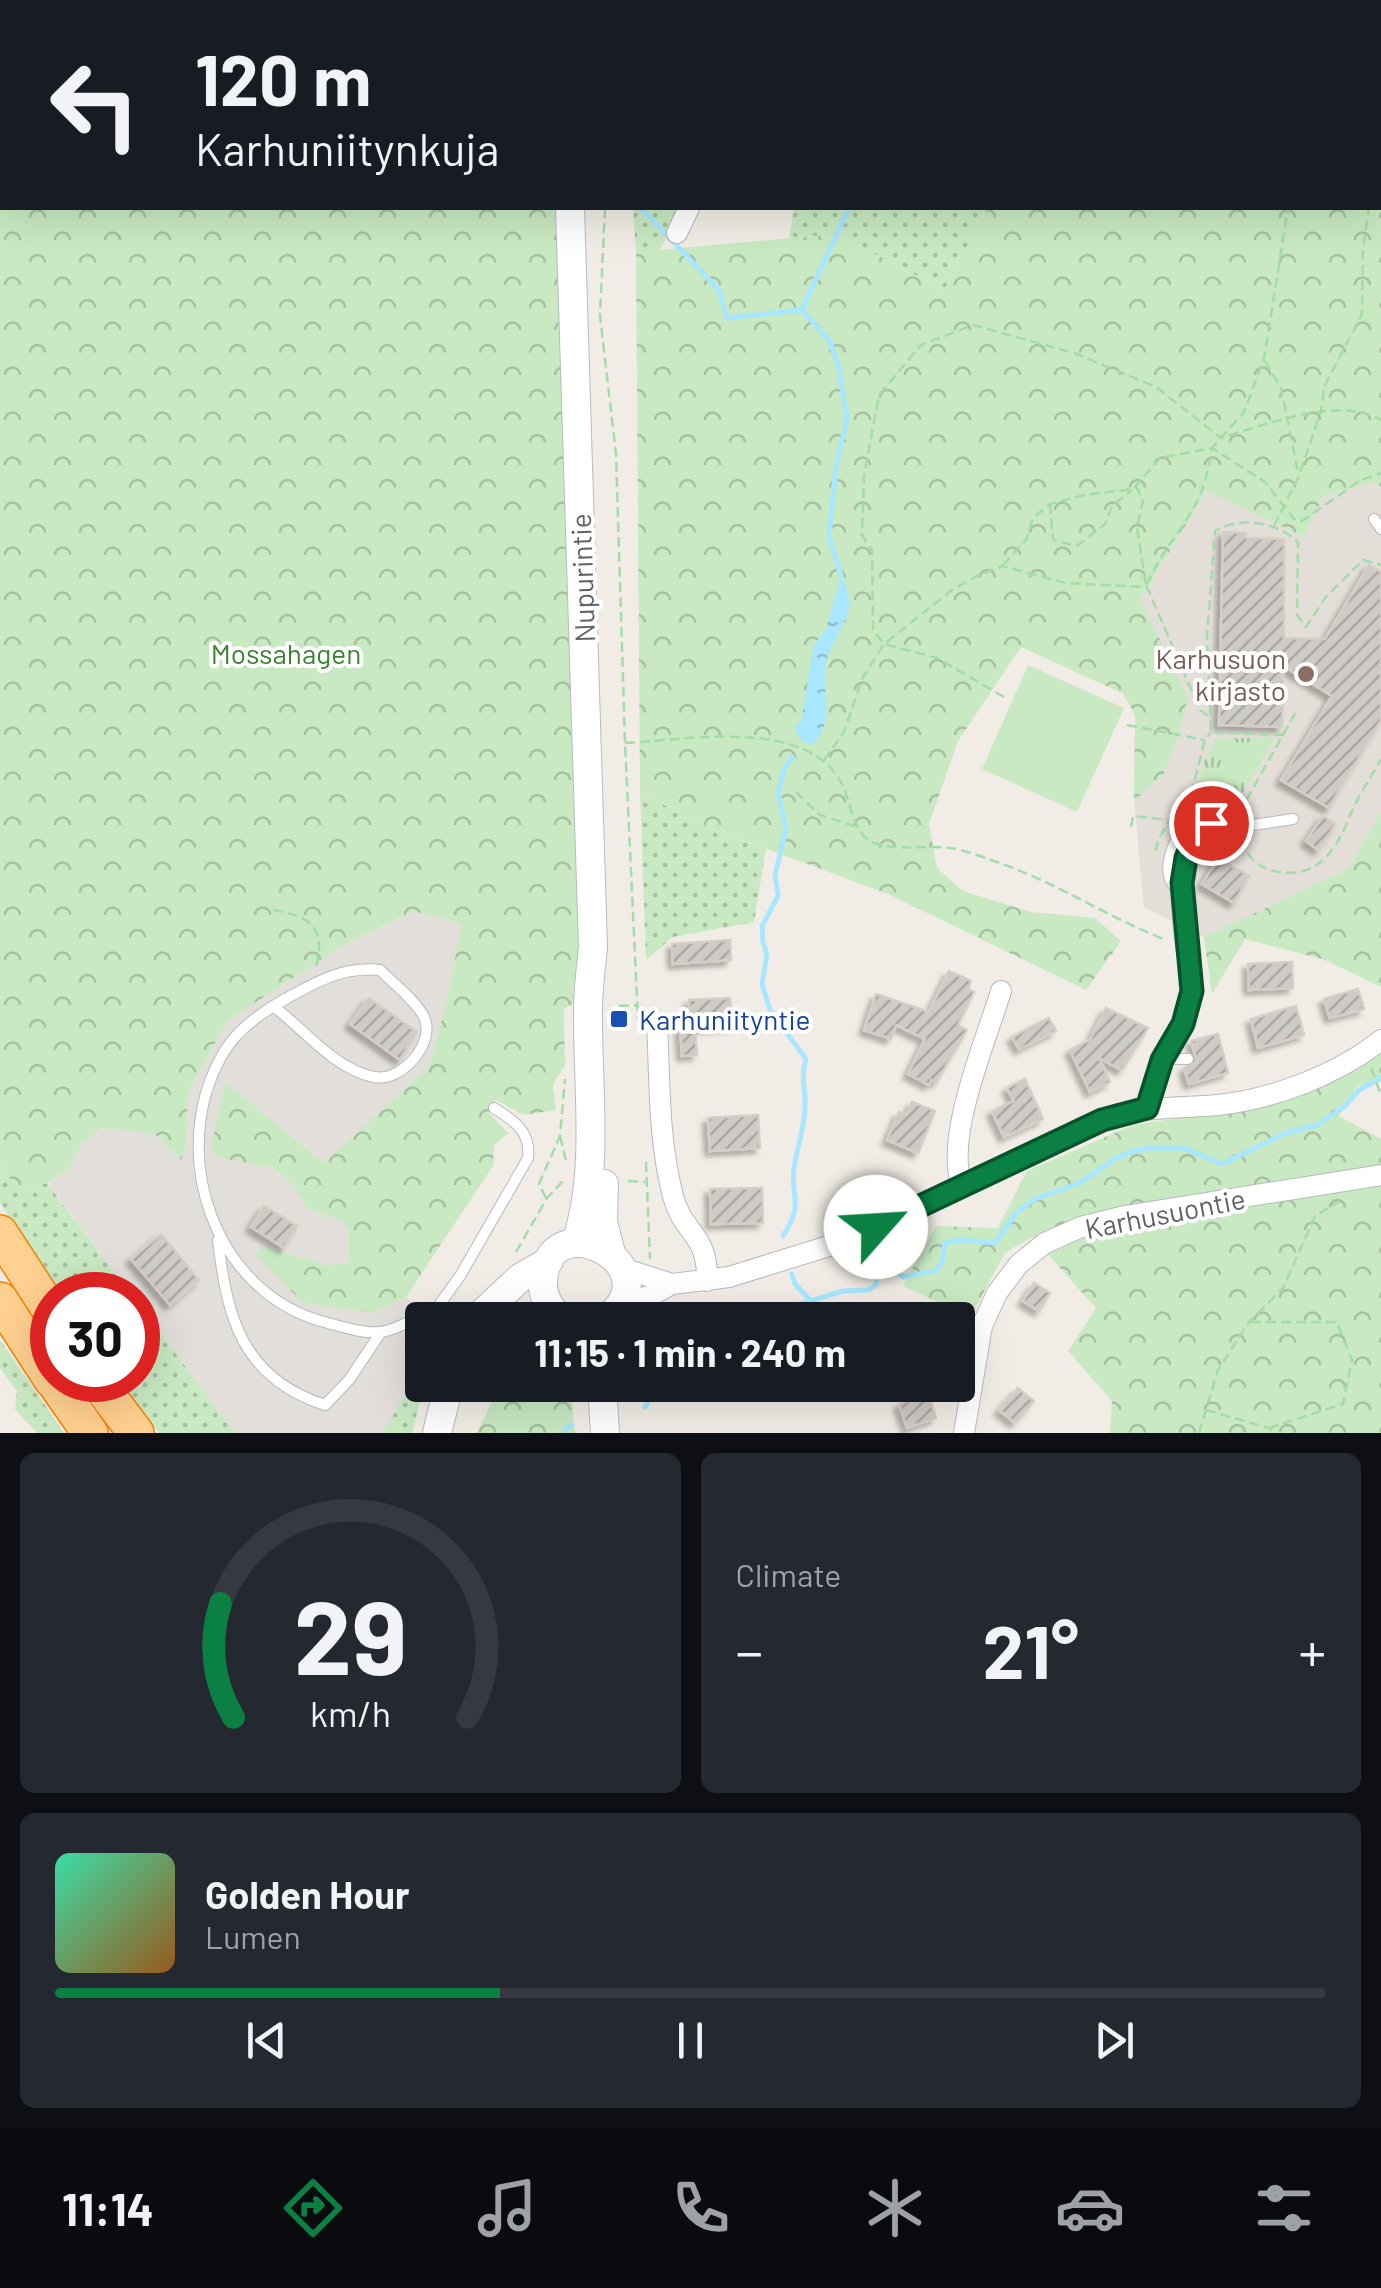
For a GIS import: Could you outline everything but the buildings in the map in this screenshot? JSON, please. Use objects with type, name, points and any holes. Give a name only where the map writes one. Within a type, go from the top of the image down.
[{"type":"highway","points":[[0,1233],[30,1280]]},
{"type":"highway","points":[[0,1300],[30,1345]]},
{"type":"highway","points":[[68,1402],[90,1433]]},
{"type":"highway","points":[[113,1402],[136,1433]]},
{"type":"main road","name":"Nupurintie","points":[[570,210],[593,948],[588,1008],[590,1144],[585,1214],[576,1244]]},
{"type":"main road","name":"Nupurintie","points":[[593,948],[602,1006],[604,1222],[625,1280],[615,1302]]},
{"type":"main road","points":[[496,1302],[520,1278],[565,1247],[588,1243],[616,1260]]},
{"type":"main road","points":[[549,1261],[543,1274],[551,1302]]},
{"type":"main road","points":[[501,1297],[520,1302]]},
{"type":"main road","points":[[437,1433],[445,1402]]},
{"type":"main road","points":[[601,1402],[605,1433]]},
{"type":"street","points":[[678,234],[688,210]]},
{"type":"street","points":[[1147,1108],[1162,1060],[1183,1024],[1192,991],[1183,894],[1186,858],[1204,829]]},
{"type":"street","points":[[962,1186],[957,1174],[956,1142],[1001,991]]},
{"type":"street","points":[[648,1024],[666,1164],[680,1216],[698,1237],[708,1258],[707,1281]]},
{"type":"street","points":[[637,1302],[672,1284],[707,1281],[763,1268],[848,1240],[1102,1120],[1147,1108],[1219,1105],[1262,1097],[1364,1054],[1381,1040]]},
{"type":"street","name":"Karhusuontie","points":[[964,1433],[982,1326],[997,1293],[1019,1264],[1046,1243],[1082,1227],[1124,1216],[1381,1175]]},
{"type":"street","points":[[616,1260],[672,1284]]},
{"type":"lane","points":[[1188,805],[1184,816],[1204,829],[1293,819]]},
{"type":"lane","points":[[273,1006],[324,1050],[375,1078],[408,1068],[426,1031],[424,1017],[380,970],[346,970],[273,1006],[247,1025],[226,1049],[209,1083],[199,1124],[198,1154],[204,1194],[218,1234],[224,1292],[240,1340],[270,1375],[325,1405],[349,1380],[381,1332],[405,1322]]},
{"type":"lane","points":[[1162,1060],[1188,1059]]},
{"type":"lane","points":[[440,1302],[495,1218],[528,1158],[524,1131],[494,1108]]},
{"type":"lane","points":[[218,1234],[243,1272],[274,1302],[305,1318],[381,1332]]},
{"type":"path","points":[[605,210],[600,316],[616,454],[637,1005],[648,1024]]},
{"type":"path","points":[[1146,586],[1155,565],[1195,506],[1212,448],[1244,412],[1264,359],[1288,210]]},
{"type":"path","points":[[1274,527],[1299,476],[1325,385],[1362,314],[1363,248],[1369,210]]},
{"type":"path","points":[[1004,697],[937,658],[884,644],[873,630],[872,551],[862,535],[864,476],[879,395],[921,345],[974,325],[1074,353],[1156,387],[1221,438]]},
{"type":"path","points":[[1264,359],[1281,388],[1299,476]]},
{"type":"path","points":[[1221,438],[1320,411],[1366,411],[1381,420]]},
{"type":"path","points":[[1050,504],[1053,540],[1078,546],[1104,524],[1112,506],[1160,458],[1212,448],[1265,482],[1294,519],[1302,520],[1361,480],[1381,474]]},
{"type":"path","points":[[823,761],[844,732],[862,679],[884,644],[952,590],[1002,566],[1026,540],[1033,518],[1050,504],[1135,487]]},
{"type":"path","points":[[1135,487],[1143,501],[1137,528],[1146,586],[1200,710],[1211,718]]},
{"type":"path","points":[[1188,805],[1205,740],[1211,732],[1207,638],[1215,531],[1231,521],[1284,528],[1298,542],[1296,614],[1306,627],[1325,598],[1364,560],[1381,566]]},
{"type":"path","points":[[1002,566],[1066,582],[1146,586]]},
{"type":"path","points":[[1238,813],[1297,710]]},
{"type":"path","points":[[1127,725],[1205,740]]},
{"type":"path","points":[[1211,732],[1284,735]]},
{"type":"path","points":[[625,743],[760,737],[794,744],[823,761],[841,781],[860,834],[872,842],[913,849],[949,848],[994,860],[1125,924],[1186,948]]},
{"type":"path","points":[[1204,829],[1239,840],[1262,868],[1284,873],[1305,870],[1335,849],[1381,759]]},
{"type":"path","points":[[796,792],[820,815],[858,828]]},
{"type":"path","points":[[1131,827],[1133,816],[1168,820]]},
{"type":"path","points":[[273,910],[306,919],[314,928],[321,950],[313,984]]},
{"type":"path","points":[[619,1006],[637,1005]]},
{"type":"path","points":[[1372,1070],[1381,1095]]},
{"type":"path","points":[[566,1170],[560,1136],[564,1080],[568,1075]]},
{"type":"path","points":[[547,1198],[538,1184],[560,1136]]},
{"type":"path","points":[[646,1162],[650,1264]]},
{"type":"path","points":[[512,1260],[547,1198],[557,1185],[572,1177]]},
{"type":"path","points":[[617,1180],[647,1182]]},
{"type":"path","points":[[1200,1433],[1218,1370],[1250,1322],[1282,1288],[1316,1216],[1348,1196],[1347,1182]]},
{"type":"path","points":[[1250,1322],[1337,1322],[1352,1360],[1343,1404],[1269,1428]]},
{"type":"path","points":[[1206,1410],[1276,1433]]},
{"type":"shaded area","points":[[1373,482],[1381,487],[1381,812],[1348,869],[1204,937],[1144,907],[1134,801],[1135,715],[1123,694],[1118,634],[1208,490],[1303,537],[1323,496]]},
{"type":"shaded area","points":[[414,911],[462,923],[429,1067],[324,1163],[226,1083],[274,1168],[291,1183],[308,1209],[341,1220],[350,1233],[350,1263],[328,1265],[266,1247],[255,1253],[303,1303],[371,1313],[406,1297],[412,1302],[405,1302],[405,1394],[383,1433],[235,1433],[160,1332],[160,1272],[114,1272],[48,1183],[69,1169],[81,1145],[100,1128],[155,1134],[181,1159],[186,1147],[188,1092],[228,1020],[347,943]]},
{"type":"green space","name":"Mossahagen","points":[[0,210],[560,210],[580,1000],[564,1009],[565,1066],[553,1084],[556,1110],[524,1115],[496,1100],[489,1113],[508,1133],[494,1145],[493,1166],[406,1297],[372,1313],[303,1303],[254,1253],[265,1247],[328,1265],[350,1263],[350,1233],[341,1220],[308,1209],[291,1183],[274,1168],[217,1157],[211,1147],[225,1082],[324,1163],[429,1067],[462,923],[413,911],[347,943],[228,1020],[188,1092],[186,1147],[181,1160],[155,1134],[101,1128],[81,1145],[69,1169],[47,1183],[18,1190],[0,1165]]},
{"type":"green space","points":[[633,210],[680,210],[660,250],[636,252]]},
{"type":"green space","points":[[794,210],[986,210],[944,290],[837,234],[789,238]]},
{"type":"green space","points":[[986,210],[1381,210],[1381,487],[1373,482],[1323,496],[1304,537],[1207,491],[1140,599],[1188,697],[1163,775],[1134,801],[1135,715],[1124,694],[1021,647],[958,741],[929,824],[937,868],[963,891],[1031,912],[1095,918],[1121,941],[1086,990],[888,894],[691,821],[640,790],[636,252],[837,234],[944,290]]},
{"type":"green space","points":[[1028,665],[1124,708],[1077,812],[982,769]]},
{"type":"green space","points":[[1275,738],[1238,801],[1218,790],[1201,798],[1196,791],[1205,759],[1215,740]]},
{"type":"green space","points":[[640,790],[691,821],[766,849],[754,922],[673,937],[646,960]]},
{"type":"green space","points":[[1381,812],[1381,987],[1325,960],[1245,939],[1212,994],[1204,937],[1348,869]]},
{"type":"green space","points":[[1381,1053],[1381,1081],[1357,1086],[1339,1116],[1381,1139],[1381,1433],[1110,1433],[1112,1401],[1068,1351],[1096,1308],[1032,1237],[1005,1253],[975,1308],[975,1302],[938,1302],[903,1286],[936,1226],[998,1228],[1027,1171],[1133,1125],[1265,1105]]},
{"type":"green space","points":[[0,1165],[18,1190],[47,1183],[114,1272],[45,1272],[0,1203]]},
{"type":"green space","points":[[160,1332],[235,1433],[159,1433],[136,1402],[160,1402]]},
{"type":"green space","points":[[0,1340],[30,1384],[30,1402],[43,1402],[64,1433],[37,1433],[15,1410],[17,1391],[0,1368]]},
{"type":"green space","points":[[405,1394],[405,1402],[420,1402],[412,1433],[383,1433]]},
{"type":"green space","points":[[492,1402],[573,1402],[576,1433],[477,1433]]},
{"type":"water","points":[[841,575],[849,605],[826,663],[826,717],[820,736],[812,745],[802,741],[794,729],[802,719],[813,647],[826,629]]},
{"type":"waterway","points":[[643,210],[719,290],[727,318],[802,310]]},
{"type":"waterway","points":[[802,309],[848,210]]},
{"type":"waterway","points":[[802,310],[829,340],[838,364],[847,419],[836,466],[829,537],[841,575]]},
{"type":"waterway","points":[[783,1236],[795,1208],[793,1179],[805,1113],[806,1059],[770,1010],[762,984],[767,954],[762,926],[778,896],[775,875],[786,829],[778,792],[792,757]]},
{"type":"waterway","points":[[807,1302],[843,1291],[869,1290],[876,1285],[878,1269],[886,1262],[903,1277],[935,1271],[942,1263],[945,1243],[995,1243],[1017,1212],[1035,1199],[1080,1183],[1131,1152],[1184,1148],[1222,1164],[1286,1133],[1317,1125],[1345,1106],[1359,1090],[1381,1078]]},
{"type":"waterway","points":[[792,1274],[795,1284],[812,1302]]},
{"type":"waterway","points":[[645,1407],[648,1402]]},
{"type":"waterway","points":[[565,1433],[572,1425]]},
{"type":"place","name":"Karhusuon kirjasto","points":[[1306,674]]},
{"type":"place","name":"Karhuniityntie","points":[[619,1019]]},
{"type":"route","points":[[876,1227],[1102,1120],[1147,1108],[1154,1080],[1183,1024],[1192,991],[1182,883],[1186,858],[1196,836],[1211,823]]}]
